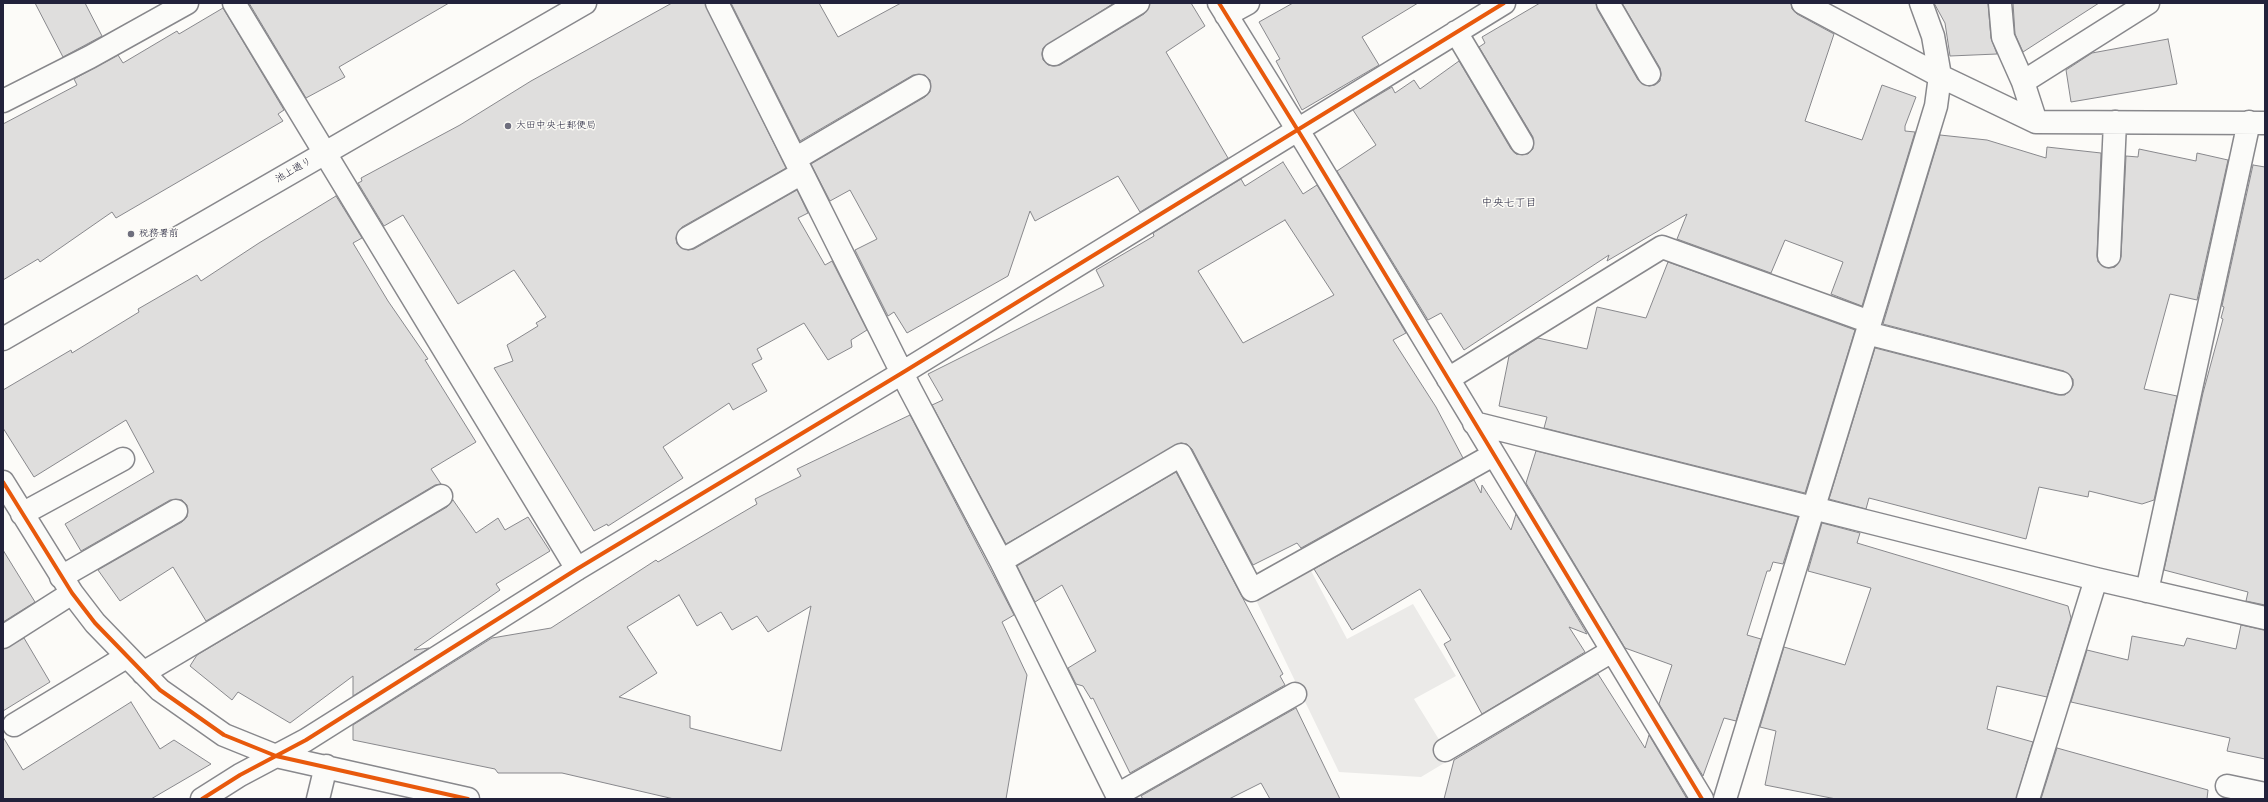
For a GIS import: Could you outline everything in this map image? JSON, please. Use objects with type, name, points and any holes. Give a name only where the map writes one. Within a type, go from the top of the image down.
[{"type":"street","points":[[3,101],[90,57],[187,3]]},
{"type":"street","points":[[234,3],[577,569]]},
{"type":"street","name":"池上通り","points":[[3,339],[585,3]]},
{"type":"street","points":[[717,3],[902,373],[1001,561],[1118,797],[1295,694]]},
{"type":"street","points":[[1054,54],[1138,3]]},
{"type":"street","points":[[1248,3],[1222,9],[1298,130],[1702,799]]},
{"type":"street","points":[[202,799],[306,740],[577,569],[902,373],[1504,3]]},
{"type":"street","points":[[1608,3],[1649,74]]},
{"type":"street","points":[[1803,3],[1940,76],[2036,122],[2257,122],[2147,591]]},
{"type":"street","points":[[1725,799],[1936,106],[1940,76],[1933,36],[1920,3]]},
{"type":"street","points":[[2000,3],[2003,37],[2023,82],[2036,122]]},
{"type":"street","points":[[2023,82],[2148,3]]},
{"type":"street","points":[[1456,32],[1522,143]]},
{"type":"street","points":[[688,238],[919,86]]},
{"type":"street","points":[[2109,256],[2115,122]]},
{"type":"street","points":[[1448,379],[1662,247],[1869,327],[2061,383]]},
{"type":"street","points":[[1474,423],[2096,579],[2265,618]]},
{"type":"street","points":[[1001,561],[1180,455],[1252,590],[1494,455]]},
{"type":"street","points":[[22,514],[123,459]]},
{"type":"street","points":[[3,482],[66,585],[126,657],[160,690],[224,735],[276,756],[468,799]]},
{"type":"street","points":[[143,673],[441,496]]},
{"type":"street","points":[[3,637],[66,585],[176,511]]},
{"type":"street","points":[[2028,799],[2096,579]]},
{"type":"street","points":[[1445,750],[1612,651]]},
{"type":"street","points":[[14,725],[126,657]]},
{"type":"street","points":[[318,799],[326,766]]},
{"type":"street","points":[[2227,786],[2265,794]]},
{"type":"shaded area","points":[[1309,567],[1347,639],[1413,604],[1456,676],[1414,699],[1451,759],[1421,777],[1339,772],[1254,596]]},
{"type":"building","points":[[35,3],[85,3],[102,36],[63,57]]},
{"type":"building","points":[[249,3],[449,3],[339,67],[345,77],[306,98]]},
{"type":"building","points":[[672,3],[705,3],[786,168],[682,227],[676,238],[677,244],[688,250],[694,249],[797,190],[808,213],[798,218],[825,265],[832,261],[867,330],[851,340],[852,347],[828,360],[804,323],[757,349],[762,359],[752,364],[767,391],[733,410],[729,403],[663,447],[683,478],[608,526],[607,524],[594,531],[494,368],[513,361],[507,345],[538,326],[536,323],[546,317],[514,270],[458,304],[403,215],[384,226],[358,183],[362,181],[361,178],[460,125],[531,81]]},
{"type":"building","points":[[731,3],[819,3],[838,37],[901,3],[1114,3],[1043,48],[1043,60],[1048,65],[1054,66],[1060,65],[1144,14],[1150,3],[1191,3],[1205,26],[1166,52],[1228,158],[1140,212],[1118,176],[1035,221],[1030,211],[1008,276],[907,333],[894,312],[888,316],[855,250],[877,239],[850,190],[830,201],[811,164],[925,97],[930,92],[930,80],[925,75],[913,75],[800,141]]},
{"type":"building","points":[[1293,3],[1418,3],[1362,37],[1379,65],[1302,110],[1276,61],[1280,59],[1259,22]]},
{"type":"building","points":[[1540,3],[1596,3],[1597,9],[1638,80],[1649,86],[1655,85],[1660,81],[1660,68],[1622,3],[1791,3],[1792,9],[1797,14],[1834,34],[1805,121],[1862,140],[1882,85],[1916,97],[1905,126],[1905,131],[1915,132],[1862,306],[1831,294],[1843,262],[1785,240],[1771,273],[1677,239],[1687,214],[1607,261],[1609,255],[1464,350],[1441,313],[1428,320],[1337,171],[1376,145],[1353,110],[1392,87],[1395,93],[1414,80],[1420,89],[1459,61],[1511,149],[1516,154],[1528,154],[1533,149],[1533,137],[1479,47],[1485,43],[1482,37]]},
{"type":"building","points":[[1934,3],[1988,3],[1991,38],[1997,54],[1950,56],[1945,23]]},
{"type":"building","points":[[2013,3],[2099,3],[2023,52],[2015,34]]},
{"type":"building","points":[[223,8],[284,110],[278,114],[283,121],[116,218],[112,212],[40,262],[38,259],[3,280],[3,124],[77,85],[74,79],[118,55],[123,63],[177,31],[179,34]]},
{"type":"building","points":[[2168,39],[2177,84],[2071,102],[2066,70],[2092,53]]},
{"type":"building","points":[[1940,135],[1987,140],[2046,158],[2047,147],[2101,153],[2097,255],[2098,262],[2108,268],[2115,267],[2121,257],[2126,156],[2138,157],[2139,149],[2196,161],[2197,153],[2228,160],[2197,300],[2170,294],[2144,389],[2177,396],[2154,500],[2142,504],[2089,491],[2088,497],[2039,487],[2026,539],[1869,498],[1866,509],[1829,499],[1875,348],[2058,395],[2065,395],[2073,386],[2073,379],[2064,371],[1883,324]]},
{"type":"building","points":[[1283,162],[1303,194],[1317,185],[1406,333],[1393,340],[1436,407],[1463,458],[1301,548],[1297,543],[1253,565],[1192,449],[1187,444],[1181,443],[1006,544],[932,405],[943,400],[928,374],[1104,286],[1096,270],[1154,236],[1153,233],[1241,179],[1245,186]],"holes":[[[1285,220],[1334,295],[1243,343],[1198,271]]]},
{"type":"building","points":[[2253,165],[2265,167],[2265,605],[2246,601],[2248,592],[2164,570],[2203,393],[2223,319],[2221,318],[2224,307],[2222,306]]},
{"type":"building","points":[[336,196],[362,238],[353,243],[388,301],[428,359],[425,360],[476,442],[431,469],[441,484],[435,485],[206,621],[173,567],[120,601],[98,570],[182,522],[187,517],[187,505],[182,500],[170,500],[81,551],[65,524],[154,472],[126,420],[34,477],[3,428],[3,390],[71,350],[72,353],[139,312],[138,309],[197,275],[201,281],[259,243]]},
{"type":"building","points":[[1668,262],[1855,330],[1805,493],[1544,428],[1547,417],[1499,406],[1509,356],[1538,338],[1587,349],[1597,307],[1646,318]]},
{"type":"building","points":[[910,415],[1014,615],[1002,622],[1027,675],[1006,799],[674,799],[562,773],[498,773],[495,769],[353,740],[353,725],[492,638],[551,628],[656,560],[658,562],[757,504],[755,499],[801,476],[797,469]],"holes":[[[679,595],[697,626],[721,612],[732,630],[757,616],[768,632],[811,606],[781,751],[690,728],[690,716],[619,697],[657,673],[627,627]]]},
{"type":"building","points":[[1536,451],[1798,517],[1783,564],[1773,562],[1770,571],[1767,571],[1747,635],[1761,639],[1736,721],[1724,718],[1703,776],[1659,704],[1672,665],[1625,648],[1526,483]]},
{"type":"building","points":[[1176,472],[1283,674],[1280,676],[1285,685],[1130,773],[1093,698],[1091,699],[1083,686],[1076,684],[1068,668],[1096,651],[1062,585],[1035,602],[1017,566]]},
{"type":"building","points":[[1474,480],[1481,493],[1482,485],[1511,530],[1516,514],[1587,634],[1569,627],[1585,652],[1482,714],[1444,644],[1451,640],[1420,589],[1352,630],[1314,569]]},
{"type":"building","points":[[453,500],[476,533],[498,518],[505,530],[528,517],[550,551],[496,584],[500,590],[414,650],[429,648],[353,696],[353,676],[290,723],[238,692],[232,700],[190,666],[197,655],[447,507]]},
{"type":"building","points":[[1822,523],[1860,533],[1857,543],[2068,606],[2071,618],[2047,697],[1997,686],[1987,729],[2033,742],[2016,799],[1836,799],[1765,785],[1776,731],[1760,727],[1784,647],[1845,665],[1871,588],[1808,571]]},
{"type":"building","points":[[3,550],[35,602],[3,622]]},
{"type":"building","points":[[2241,625],[2265,630],[2265,759],[2227,751],[2230,738],[2071,702],[2087,650],[2128,660],[2132,636],[2184,646],[2187,638],[2236,649]]},
{"type":"building","points":[[24,638],[50,682],[3,711],[3,649]]},
{"type":"building","points":[[1598,674],[1645,748],[1649,735],[1687,799],[1444,799],[1454,760]]},
{"type":"building","points":[[131,702],[160,749],[174,740],[211,764],[151,799],[3,799],[3,737],[23,770]]},
{"type":"building","points":[[1296,708],[1340,799],[1270,799],[1261,783],[1229,799],[1143,799],[1141,796]]},
{"type":"building","points":[[2057,748],[2208,790],[2207,799],[2041,799]]},
{"type":"cycle path","points":[[1219,3],[1307,145],[1702,799]]},
{"type":"cycle path","points":[[202,799],[240,775],[306,740],[577,569],[902,373],[1504,3]]},
{"type":"cycle path","points":[[3,482],[72,593],[95,623],[160,690],[224,735],[276,756],[468,799]]},
{"type":"place","name":"大田中央七郵便局","points":[[508,126]]},
{"type":"place","name":"税務署前","points":[[131,234]]},
{"type":"district","name":"中央七丁目","points":[[1509,204]]}]
